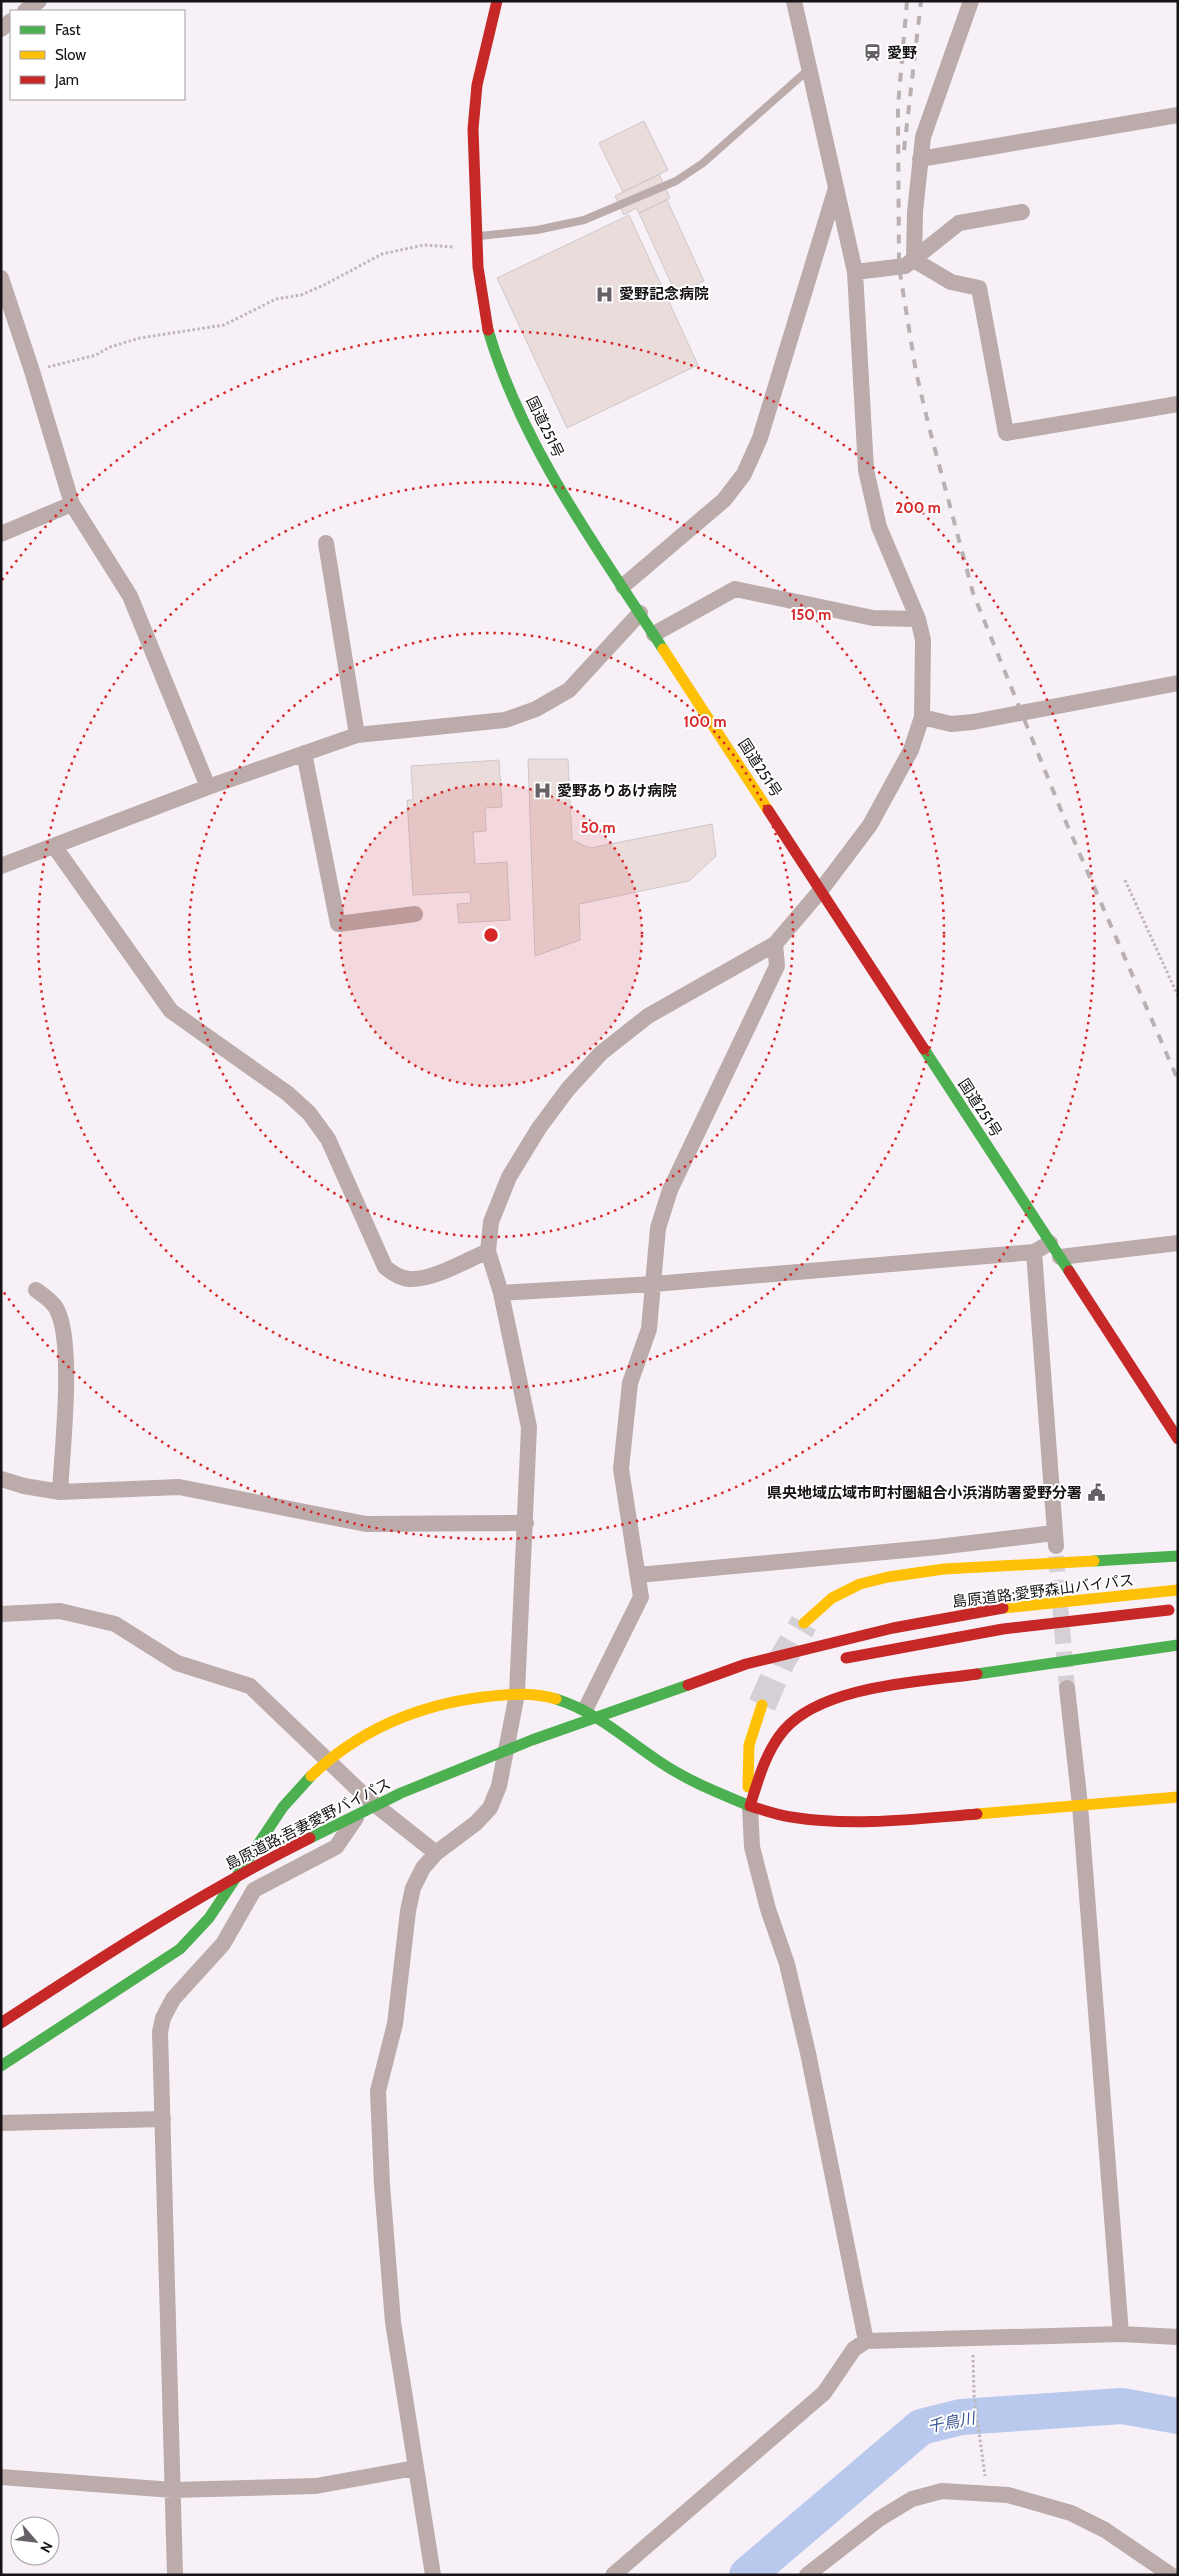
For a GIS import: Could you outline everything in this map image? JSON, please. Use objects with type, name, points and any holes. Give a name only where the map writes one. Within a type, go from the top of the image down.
[{"type":"main road","name":"国道251号","points":[[497,1],[486,40],[476,97],[473,150],[477,249],[481,292],[489,333],[524,422],[550,471],[640,613],[1178,1439]]},
{"type":"main road","points":[[804,1623],[832,1598],[860,1584],[888,1577],[944,1569],[1178,1556]]},
{"type":"main road","name":"島原道路;愛野森山バイパス","points":[[825,1644],[893,1628],[998,1609],[1178,1590]]},
{"type":"main road","points":[[830,1662],[895,1647],[1003,1629],[1178,1609]]},
{"type":"main road","name":"島原道路;吾妻愛野バイパス","points":[[1,2022],[144,1930],[270,1858],[401,1793],[532,1740],[746,1664],[825,1644]]},
{"type":"main road","points":[[750,1806],[766,1757],[778,1736],[796,1717],[823,1702],[856,1692],[1178,1645]]},
{"type":"main road","name":"島原道路;吾妻愛野バイパス","points":[[651,1698],[724,1685]]},
{"type":"main road","points":[[1,2066],[76,2014],[180,1949],[215,1909],[284,1805],[327,1760],[372,1729],[418,1709],[465,1698],[517,1694],[550,1697],[586,1708],[674,1771],[750,1806],[790,1818],[840,1821],[902,1820],[1178,1797]]},
{"type":"main road","points":[[750,1806],[747,1759],[750,1735],[762,1705]]},
{"type":"street","points":[[26,10],[39,1]]},
{"type":"street","points":[[433,2575],[393,2322],[382,2185],[378,2091],[395,2024],[408,1911],[413,1888],[423,1868],[436,1853],[476,1823],[490,1808],[499,1786],[517,1694],[526,1523],[528,1427],[501,1293],[488,1251],[491,1222],[509,1177],[568,1088],[601,1053],[648,1016],[775,944],[821,890],[870,825],[911,750],[922,717],[923,640],[918,619],[878,527],[866,470],[855,272],[794,1]]},
{"type":"street","points":[[914,260],[915,212],[923,137],[971,1]]},
{"type":"street","points":[[920,159],[1178,115]]},
{"type":"street","points":[[623,586],[724,500],[744,474],[760,438],[836,186]]},
{"type":"street","points":[[855,272],[905,266],[959,223],[1022,212]]},
{"type":"street","points":[[914,260],[951,282],[979,288],[1006,433],[1178,404]]},
{"type":"street","points":[[1,278],[32,371],[72,504],[130,596],[208,787]]},
{"type":"street","points":[[1,534],[72,504]]},
{"type":"street","points":[[326,544],[357,735]]},
{"type":"street","points":[[654,634],[734,589],[873,618],[918,619]]},
{"type":"street","points":[[1,866],[208,787],[357,735],[504,720],[536,709],[569,690],[640,613]]},
{"type":"street","points":[[922,717],[951,724],[973,722],[1178,683]]},
{"type":"street","points":[[304,753],[338,924],[415,914]]},
{"type":"street","points":[[54,846],[171,1011],[287,1093],[309,1113],[328,1139],[385,1267],[395,1275],[408,1279],[424,1278],[488,1251]]},
{"type":"street","points":[[586,1708],[641,1597],[621,1469],[630,1383],[649,1329],[658,1228],[670,1190],[777,966],[775,944]]},
{"type":"street","points":[[501,1293],[654,1284],[1034,1252],[1050,1243]]},
{"type":"street","points":[[1060,1257],[1178,1243]]},
{"type":"street","points":[[638,1575],[938,1547],[1055,1539],[1034,1252]]},
{"type":"street","points":[[36,1290],[56,1307],[62,1324],[66,1356],[60,1492]]},
{"type":"street","points":[[1,1478],[24,1486],[60,1492],[179,1487],[366,1524],[526,1523]]},
{"type":"street","points":[[1,1614],[60,1611],[115,1624],[177,1663],[250,1686],[368,1799],[436,1853]]},
{"type":"street","points":[[1067,1688],[1080,1805],[1121,2334]]},
{"type":"street","points":[[175,2575],[160,2032],[163,2018],[173,1999],[223,1944],[254,1890],[336,1847],[368,1799]]},
{"type":"street","points":[[750,1806],[752,1847],[768,1909],[787,1964],[808,2053],[866,2341]]},
{"type":"street","points":[[1,2123],[163,2120]]},
{"type":"street","points":[[613,2575],[824,2393],[854,2349],[866,2341],[1121,2334],[1178,2337]]},
{"type":"street","points":[[1,2477],[173,2490],[316,2486],[415,2468]]},
{"type":"street","points":[[807,2575],[879,2519],[912,2499],[942,2492],[1008,2495],[1071,2513],[1105,2530],[1171,2575]]},
{"type":"lane","points":[[477,236],[537,230],[584,220],[676,181],[703,163],[808,70]]},
{"type":"path","points":[[32,371],[96,355],[110,347],[140,338],[224,325],[276,299],[301,295],[382,254],[424,245],[477,249]]},
{"type":"path","points":[[1125,880],[1178,996]]},
{"type":"path","points":[[972,2338],[974,2394],[982,2439],[987,2494]]},
{"type":"building","points":[[644,121],[668,170],[623,192],[599,143]]},
{"type":"building","points":[[659,174],[670,198],[639,213],[636,208],[624,215],[615,196]]},
{"type":"building","points":[[667,200],[704,281],[676,294],[639,213]]},
{"type":"building","points":[[629,215],[698,365],[567,428],[497,278]]},
{"type":"building","points":[[528,759],[568,759],[572,840],[590,848],[712,824],[716,856],[689,881],[579,904],[580,940],[535,956]]},
{"type":"building","points":[[499,760],[502,807],[485,808],[486,831],[473,832],[475,864],[507,862],[510,920],[459,923],[457,904],[471,903],[470,892],[413,895],[407,800],[413,800],[411,766]]},
{"type":"waterway","name":"千鳥川","points":[[747,2575],[921,2427],[961,2417],[1122,2406],[1178,2416]]},
{"type":"tunnel","points":[[1056,1556],[1067,1688]]},
{"type":"tunnel","points":[[762,1705],[781,1662],[804,1623]]},
{"type":"railway","points":[[907,1],[898,106],[899,267],[916,372],[929,427],[973,593],[1065,820],[1178,1080]]},
{"type":"railway","points":[[904,150],[921,1]]},
{"type":"traffic: fast","points":[[488,330],[503,373],[541,456],[588,535],[663,649]]},
{"type":"traffic: fast","points":[[924,1049],[1069,1271]]},
{"type":"traffic: fast","points":[[1094,1561],[1178,1556]]},
{"type":"traffic: fast","points":[[977,1674],[1178,1645]]},
{"type":"traffic: fast","points":[[310,1838],[401,1793],[532,1740],[688,1685]]},
{"type":"traffic: fast","points":[[556,1699],[585,1711],[682,1775],[750,1806]]},
{"type":"traffic: fast","points":[[1,2066],[180,1949],[209,1918],[283,1807],[311,1776]]},
{"type":"traffic: slow","points":[[663,649],[768,810]]},
{"type":"traffic: slow","points":[[804,1623],[832,1598],[860,1584],[888,1577],[944,1569],[1094,1561]]},
{"type":"traffic: slow","points":[[1003,1608],[1178,1590]]},
{"type":"traffic: slow","points":[[311,1776],[349,1745],[369,1733],[413,1713],[460,1701],[511,1694],[529,1694],[556,1699]]},
{"type":"traffic: slow","points":[[748,1787],[749,1745],[762,1705]]},
{"type":"traffic: slow","points":[[977,1814],[1178,1797]]},
{"type":"traffic: jam","points":[[488,330],[478,267],[473,129],[477,85],[497,1]]},
{"type":"traffic: jam","points":[[768,810],[924,1049]]},
{"type":"traffic: jam","points":[[1069,1271],[1178,1439]]},
{"type":"traffic: jam","points":[[688,1685],[746,1664],[893,1628],[1003,1608]]},
{"type":"traffic: jam","points":[[846,1658],[1003,1629],[1169,1610]]},
{"type":"traffic: jam","points":[[750,1806],[763,1766],[772,1747],[784,1730],[801,1715],[823,1703],[874,1688],[977,1674]]},
{"type":"traffic: jam","points":[[750,1806],[786,1816],[814,1820],[861,1822],[977,1814]]},
{"type":"traffic: jam","points":[[1,2023],[191,1903],[310,1838]]},
{"type":"place","name":"愛野","points":[[873,53]]},
{"type":"place","name":"愛野記念病院","points":[[605,294]]},
{"type":"place","name":"愛野ありあけ病院","points":[[543,791]]},
{"type":"place","name":"県央地域広域市町村圏組合小浜消防署愛野分署","points":[[1096,1493]]}]
